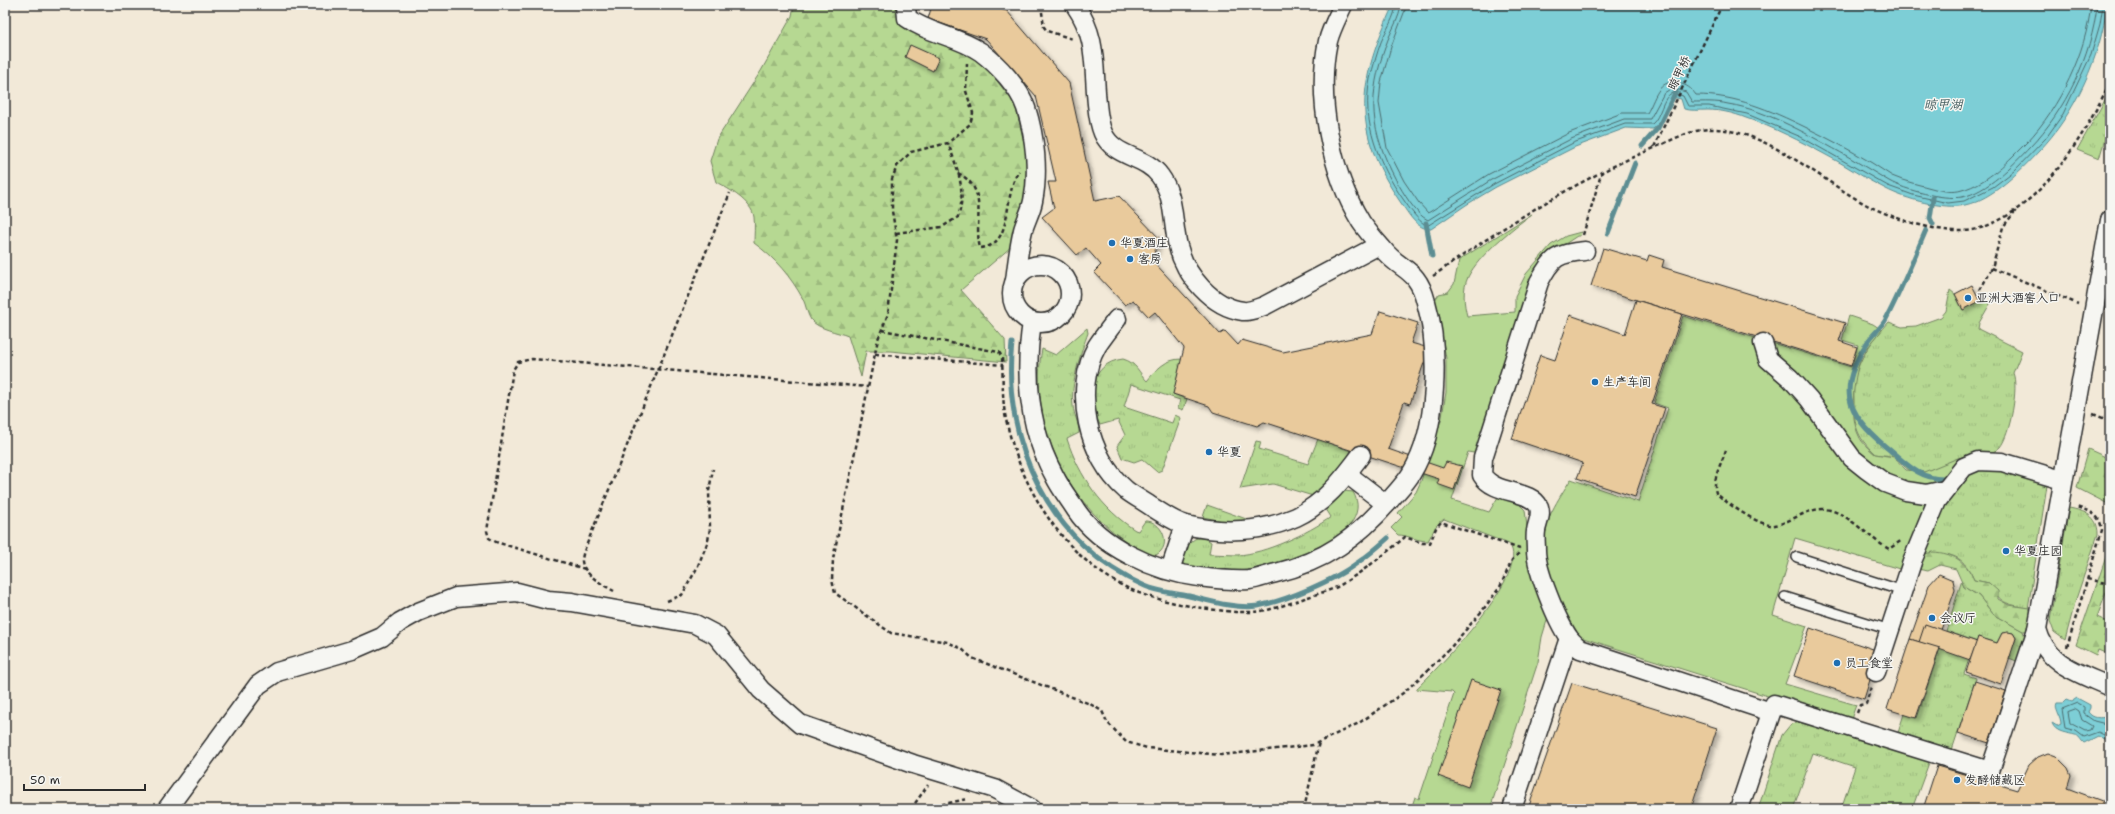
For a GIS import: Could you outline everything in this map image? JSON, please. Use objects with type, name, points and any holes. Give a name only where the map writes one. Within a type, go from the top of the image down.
[{"type":"street","points":[[906,5],[907,18],[918,26],[954,39],[980,52],[1009,79],[1026,107],[1034,148],[1036,175],[1033,201],[1018,253],[1015,280],[1012,290],[1012,300],[1016,310],[1023,317],[1032,322],[1050,322],[1064,311],[1069,298],[1069,285],[1058,270],[1039,264],[1029,267],[1021,272],[1015,280]]},
{"type":"street","points":[[1075,5],[1085,20],[1093,44],[1099,119],[1104,134],[1113,147],[1121,153],[1140,159],[1159,175],[1169,192],[1178,248],[1192,276],[1209,296],[1226,307],[1245,311],[1257,308],[1379,245]]},
{"type":"street","points":[[1032,322],[1027,382],[1038,440],[1055,477],[1081,517],[1114,547],[1150,564],[1197,577],[1250,580],[1296,568],[1334,551],[1375,518],[1411,474],[1424,443],[1433,403],[1435,351],[1432,324],[1421,284],[1411,272],[1385,253],[1361,222],[1344,185],[1327,133],[1323,86],[1328,39],[1343,5]]},
{"type":"street","points":[[1739,809],[1774,704],[1990,771],[2037,629],[2058,501],[2110,220]]},
{"type":"street","points":[[1582,251],[1565,252],[1552,262],[1539,282],[1481,468],[1486,481],[1491,485],[1532,499],[1538,506],[1540,515],[1536,532],[1536,553],[1542,575],[1551,600],[1569,638],[1580,649],[1771,712]]},
{"type":"street","points":[[1117,319],[1096,347],[1085,382],[1085,415],[1094,443],[1107,468],[1126,490],[1163,514],[1185,525],[1226,531],[1265,528],[1297,517],[1319,502],[1340,484],[1361,455]]},
{"type":"street","points":[[1763,343],[1768,359],[1800,389],[1852,458],[1885,483],[1906,491],[1926,494],[1944,490]]},
{"type":"street","points":[[1876,672],[1903,591],[1937,501],[1944,490],[1964,467],[1978,461],[2002,462],[2062,480]]},
{"type":"street","points":[[1347,474],[1386,504]]},
{"type":"street","points":[[1170,570],[1185,525]]},
{"type":"street","points":[[167,809],[258,685],[277,672],[352,650],[382,637],[400,622],[418,612],[456,596],[517,592],[548,600],[572,602],[695,624],[716,635],[761,690],[800,724],[936,772],[995,789],[1032,809]]},
{"type":"street","points":[[2037,629],[2040,642],[2052,657],[2063,665],[2110,687]]},
{"type":"street","points":[[1512,809],[1569,638]]},
{"type":"lane","points":[[1797,557],[1903,591]]},
{"type":"lane","points":[[1785,597],[1890,630]]},
{"type":"path","points":[[1041,5],[1044,27],[1047,31],[1093,44]]},
{"type":"path","name":"晾甲桥","points":[[1653,148],[1722,5]]},
{"type":"path","points":[[1421,284],[1526,213],[1602,171],[1698,130],[1731,131],[1763,143],[1798,162],[1867,205],[1908,221],[1946,230],[1975,229],[2000,219],[2031,198],[2074,144],[2099,104],[2110,82]]},
{"type":"path","points":[[896,233],[942,227],[958,217],[962,204],[962,188],[948,143]]},
{"type":"path","points":[[958,173],[970,180],[975,189],[978,209],[978,242],[980,248],[994,245],[1001,236],[1013,180],[1034,148]]},
{"type":"path","points":[[1582,251],[1602,171]]},
{"type":"path","points":[[615,592],[599,583],[586,569],[582,561],[584,551],[656,369],[730,193]]},
{"type":"path","points":[[1980,290],[1992,268],[2003,227],[2020,206]]},
{"type":"path","points":[[1992,268],[2093,310]]},
{"type":"path","points":[[875,354],[1003,365]]},
{"type":"path","points":[[586,569],[496,542],[489,538],[487,531],[513,370],[518,362],[532,359],[868,387]]},
{"type":"path","points":[[1726,450],[1715,479],[1714,486],[1716,494],[1760,523],[1774,526],[1807,512],[1824,509],[1832,510],[1843,516],[1889,549],[1911,536],[1923,535]]},
{"type":"path","points":[[661,601],[673,600],[682,595],[700,561],[708,541],[710,528],[709,491],[712,469]]},
{"type":"path","points":[[2058,501],[2093,512],[2101,522],[2101,537],[2087,579],[2063,665]]},
{"type":"path","points":[[2087,579],[2110,584]]},
{"type":"path","points":[[1852,728],[1860,705],[1866,704],[1876,672]]},
{"type":"path","points":[[1304,809],[1319,742]]},
{"type":"path","points":[[911,809],[919,800],[936,772]]},
{"type":"path","points":[[921,809],[973,798]]},
{"type":"green space","points":[[794,5],[899,5],[964,48],[987,68],[1015,104],[1030,168],[1025,205],[1011,247],[961,290],[1005,340],[1006,362],[890,351],[866,351],[861,377],[848,336],[818,326],[811,320],[803,299],[788,276],[769,255],[754,243],[754,217],[749,206],[739,196],[716,182],[710,161],[717,139],[761,71],[792,16]]},
{"type":"green space","points":[[2110,91],[2110,122],[2099,159],[2077,150]]},
{"type":"green space","points":[[1532,214],[1497,243],[1473,269],[1466,282],[1464,292],[1464,302],[1467,316],[1515,312],[1515,296],[1526,274],[1551,245],[1566,236],[1581,232],[1580,236],[1577,236],[1553,252],[1479,454],[1468,452],[1452,500],[1489,512],[1498,497],[1518,503],[1525,510],[1528,536],[1549,614],[1542,637],[1538,662],[1490,809],[1411,809],[1415,797],[1419,799],[1454,694],[1452,692],[1416,689],[1461,642],[1496,597],[1508,576],[1513,557],[1509,544],[1444,519],[1436,526],[1428,541],[1398,535],[1391,528],[1402,517],[1398,513],[1416,492],[1442,417],[1446,392],[1446,358],[1435,300],[1439,294],[1448,292],[1454,284],[1459,260]]},
{"type":"green space","points":[[1950,290],[1955,294],[1963,310],[1980,301],[1991,302],[1979,323],[1978,329],[2022,351],[2013,373],[2015,389],[2012,411],[2004,441],[1996,450],[1991,453],[1959,458],[1938,468],[1925,472],[1918,472],[1909,470],[1893,457],[1875,454],[1864,442],[1857,430],[1856,424],[1854,409],[1854,382],[1859,365],[1867,350],[1889,322],[1902,327],[1916,326],[1941,317],[1946,311]]},
{"type":"green space","points":[[1683,316],[1851,367],[1858,345],[1842,340],[1849,316],[1873,324],[1882,330],[1863,354],[1855,383],[1853,407],[1854,418],[1856,428],[1862,441],[1875,454],[1894,457],[1906,470],[1924,472],[1958,458],[1975,455],[1958,464],[1949,471],[1933,492],[1914,531],[1903,570],[1795,538],[1773,615],[1807,626],[1785,684],[1856,705],[1850,722],[1580,637],[1556,594],[1546,570],[1542,547],[1545,529],[1552,511],[1571,479],[1638,502],[1668,408],[1654,403]]},
{"type":"green space","points":[[1087,328],[1088,333],[1079,359],[1072,398],[1079,433],[1067,439],[1085,479],[1102,502],[1112,512],[1135,530],[1138,531],[1145,521],[1151,522],[1160,529],[1163,534],[1164,546],[1156,555],[1140,550],[1130,544],[1097,517],[1080,497],[1065,475],[1054,452],[1045,427],[1040,401],[1039,375],[1042,349],[1056,355]]},
{"type":"green space","points":[[1123,359],[1134,365],[1147,381],[1166,363],[1176,359],[1182,359],[1173,394],[1187,399],[1183,410],[1178,408],[1180,400],[1131,384],[1124,407],[1172,423],[1175,415],[1181,418],[1162,470],[1157,472],[1142,459],[1134,462],[1122,458],[1117,446],[1125,435],[1118,420],[1100,425],[1096,415],[1093,394],[1097,375],[1103,367],[1111,362]]},
{"type":"green space","points":[[1318,439],[1351,451],[1334,478],[1313,496],[1273,484],[1240,489],[1256,441],[1261,442],[1259,449],[1308,464]]},
{"type":"green space","points":[[2088,449],[2110,459],[2110,505],[2077,488]]},
{"type":"green space","points":[[1996,467],[2047,485],[2028,609],[2005,602],[1997,596],[1989,583],[1974,580],[1964,564],[1953,556],[1946,554],[1920,555],[1936,514],[1968,471]]},
{"type":"green space","points":[[1344,491],[1353,492],[1356,512],[1345,530],[1322,546],[1292,559],[1259,568],[1227,572],[1200,570],[1181,562],[1185,551],[1191,542],[1199,538],[1211,542],[1209,554],[1248,554],[1286,542],[1311,530],[1331,517],[1324,506],[1335,495]]},
{"type":"green space","points":[[1207,505],[1252,521],[1228,522],[1203,517]]},
{"type":"green space","points":[[2069,508],[2090,515],[2096,523],[2098,534],[2076,599],[2065,640],[2054,632],[2050,621]]},
{"type":"green space","points":[[2110,545],[2110,583],[2097,617],[2110,623],[2110,654],[2098,649],[2096,655],[2076,645]]},
{"type":"green space","points":[[1933,552],[1947,554],[1958,559],[1971,573],[1974,580],[1989,583],[1998,591],[1998,599],[2009,605],[2029,608],[2033,615],[2028,631],[2023,631],[1994,615],[1979,596],[1964,587],[1956,569],[1940,565],[1928,571],[1917,569],[1920,555]]},
{"type":"green space","points":[[1962,580],[1964,587],[1979,596],[1994,615],[2023,631],[2025,637],[2019,662],[2009,658],[2016,638],[2013,633],[2002,633],[1997,643],[1978,637],[1977,642],[1946,631]]},
{"type":"green space","points":[[1940,648],[1969,659],[1964,674],[1976,678],[1951,753],[1897,736],[1904,714],[1917,718]]},
{"type":"green space","points":[[1809,721],[1930,760],[1912,809],[1841,809],[1855,767],[1813,753],[1793,809],[1758,809],[1782,735],[1791,724]]},
{"type":"water","name":"晾甲湖","points":[[1393,5],[2107,5],[2099,44],[2092,64],[2075,102],[2064,120],[2039,151],[2015,175],[1996,191],[1975,202],[1965,205],[1946,206],[1914,200],[1894,193],[1878,185],[1833,159],[1766,126],[1727,112],[1684,109],[1681,99],[1672,97],[1659,124],[1653,129],[1626,128],[1575,147],[1496,187],[1431,229],[1426,229],[1417,224],[1410,216],[1385,176],[1373,152],[1367,128],[1365,106],[1367,82],[1372,58]]},
{"type":"water","points":[[2077,698],[2090,705],[2088,712],[2092,716],[2099,718],[2107,717],[2110,724],[2110,743],[2098,736],[2084,743],[2076,735],[2056,729],[2052,723],[2057,726],[2061,724],[2056,708],[2057,703],[2063,703],[2066,700],[2071,702]]},
{"type":"building","name":"华夏酒庄","points":[[932,5],[987,5],[1007,11],[1069,83],[1095,201],[1119,196],[1159,238],[1152,260],[1220,334],[1225,331],[1238,345],[1242,340],[1283,352],[1372,334],[1380,311],[1418,323],[1411,343],[1429,348],[1410,404],[1404,402],[1388,449],[1443,468],[1446,462],[1462,466],[1454,490],[1437,484],[1439,479],[1264,422],[1257,426],[1213,412],[1209,406],[1173,394],[1184,348],[1155,312],[1149,317],[1133,300],[1125,305],[1094,272],[1101,265],[1086,248],[1077,255],[1042,217],[1054,208],[1048,182],[1056,182],[1036,96],[986,39],[928,19]]},
{"type":"building","points":[[910,45],[939,58],[933,71],[905,57]]},
{"type":"building","points":[[1603,248],[1647,261],[1649,255],[1664,260],[1662,267],[1845,323],[1839,341],[1857,347],[1851,366],[1591,286]]},
{"type":"building","name":"亚洲大酒窖入口","points":[[1972,285],[1980,301],[1963,310],[1955,294]]},
{"type":"building","name":"生产车间","points":[[1636,300],[1682,314],[1652,404],[1665,408],[1635,497],[1577,478],[1583,463],[1512,439],[1540,355],[1555,360],[1570,315],[1625,334]]},
{"type":"building","name":"会议厅","points":[[1939,574],[1953,580],[1955,590],[1935,647],[1910,639],[1929,585]]},
{"type":"building","points":[[1925,624],[1977,642],[1970,660],[1919,642]]},
{"type":"building","name":"员工食堂","points":[[1810,628],[1879,651],[1864,699],[1794,676]]},
{"type":"building","points":[[2002,633],[2013,633],[2016,638],[2001,684],[1966,672],[1978,637],[1997,643]]},
{"type":"building","points":[[1910,639],[1940,648],[1916,718],[1887,709]]},
{"type":"building","points":[[1471,680],[1501,690],[1468,787],[1438,776]]},
{"type":"building","points":[[1975,681],[2006,691],[1989,743],[1958,733]]},
{"type":"building","points":[[1572,683],[1717,728],[1691,809],[1528,809]]},
{"type":"building","name":"发酵储藏区","points":[[2048,753],[2056,756],[2068,768],[2071,775],[2067,788],[2110,804],[2110,809],[1923,809],[1937,766],[2017,790],[2029,765],[2038,757]]},
{"type":"waterway","points":[[1642,146],[1658,128],[1676,91]]},
{"type":"waterway","points":[[1608,233],[1635,163]]},
{"type":"waterway","points":[[1933,198],[1930,218],[1933,224]]},
{"type":"waterway","points":[[1426,223],[1432,256]]},
{"type":"waterway","points":[[1926,230],[1886,319],[1869,340],[1859,357],[1852,372],[1849,385],[1850,398],[1854,410],[1861,422],[1872,434],[1912,469],[1926,476],[1943,479]]},
{"type":"waterway","points":[[1012,343],[1011,380],[1015,417],[1024,453],[1039,487],[1059,518],[1083,545],[1112,568],[1145,586],[1161,591],[1223,604],[1249,607],[1258,606],[1295,595],[1348,570],[1388,538]]},
{"type":"place","name":"华夏酒庄","points":[[1112,243]]},
{"type":"place","name":"客房","points":[[1130,259]]},
{"type":"place","name":"亚洲大酒窖入口","points":[[1968,298]]},
{"type":"place","name":"生产车间","points":[[1595,382]]},
{"type":"place","name":"华夏","points":[[1209,452]]},
{"type":"place","name":"华夏庄园","points":[[2006,551]]},
{"type":"place","name":"会议厅","points":[[1932,618]]},
{"type":"place","name":"员工食堂","points":[[1837,663]]},
{"type":"place","name":"发酵储藏区","points":[[1957,780]]}]
